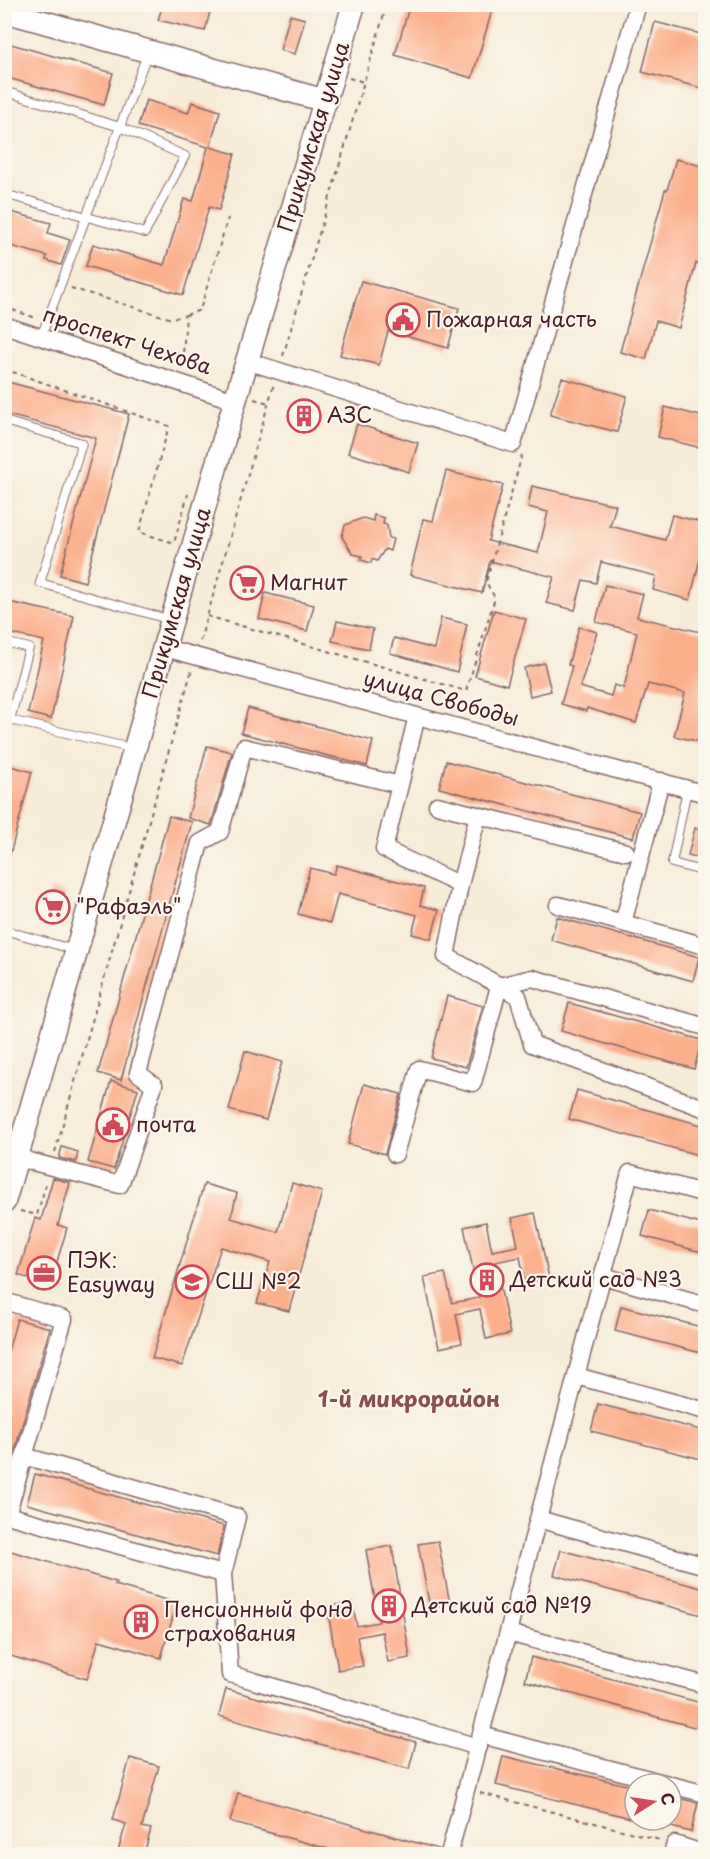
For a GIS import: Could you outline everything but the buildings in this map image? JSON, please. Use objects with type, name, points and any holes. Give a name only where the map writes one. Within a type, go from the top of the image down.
[{"type":"main road","name":"Прикумская улица","points":[[10,1206],[18,1158],[76,950],[236,397],[354,4]]},
{"type":"main road","points":[[4,11],[326,101]]},
{"type":"street","points":[[247,361],[513,444],[638,4]]},
{"type":"street","name":"проспект Чехова","points":[[4,325],[44,329],[236,397]]},
{"type":"street","name":"улица Свободы","points":[[165,648],[705,794]]},
{"type":"street","points":[[417,716],[384,849],[460,885]]},
{"type":"street","points":[[18,1158],[120,1185],[154,1085],[138,1073],[200,843],[220,832],[244,747],[400,785]]},
{"type":"street","points":[[623,923],[661,781]]},
{"type":"street","points":[[437,805],[626,852]]},
{"type":"street","points":[[477,815],[446,956],[518,996],[532,1044],[705,1109]]},
{"type":"street","points":[[558,905],[699,944]]},
{"type":"street","points":[[499,986],[532,978],[705,1028]]},
{"type":"street","points":[[395,1154],[419,1069],[473,1083],[499,986]]},
{"type":"street","points":[[449,1854],[630,1173],[705,1194]]},
{"type":"street","points":[[603,1276],[705,1305]]},
{"type":"street","points":[[4,1301],[63,1319],[6,1514],[223,1574]]},
{"type":"street","points":[[576,1376],[705,1411]]},
{"type":"street","points":[[24,1456],[237,1517],[223,1574],[230,1674],[479,1741],[623,1773]]},
{"type":"street","points":[[538,1519],[705,1566]]},
{"type":"street","points":[[508,1633],[705,1685]]},
{"type":"street","points":[[683,1788],[705,1794]]},
{"type":"street","points":[[673,1849],[705,1854]]},
{"type":"lane","points":[[44,329],[148,52]]},
{"type":"lane","points":[[4,90],[120,127],[184,156],[145,233],[4,194]]},
{"type":"lane","points":[[4,422],[82,443],[40,583],[173,620]]},
{"type":"lane","points":[[4,642],[29,648],[9,720],[135,749]]},
{"type":"lane","points":[[687,789],[672,863],[705,872]]},
{"type":"lane","points":[[4,930],[76,950]]},
{"type":"path","points":[[10,1206],[37,1215],[278,371],[387,4]]},
{"type":"path","points":[[68,297],[72,288],[172,319],[200,310],[228,218]]},
{"type":"path","points":[[4,307],[44,329]]},
{"type":"path","points":[[181,374],[186,315]]},
{"type":"path","points":[[4,369],[169,426],[139,532],[174,543],[190,486]]},
{"type":"path","points":[[236,397],[269,403]]},
{"type":"path","points":[[466,1790],[673,1849]]},
{"type":"place","name":"Пожарная часть","points":[[403,320]]},
{"type":"place","name":"АЗС","points":[[304,416]]},
{"type":"place","name":"Магнит","points":[[247,583]]},
{"type":"place","name":"\"Рафаэль\"","points":[[53,907]]},
{"type":"place","name":"почта","points":[[113,1125]]},
{"type":"place","name":"ПЭК: Easyway","points":[[44,1273]]},
{"type":"place","name":"Детский сад №3","points":[[487,1280]]},
{"type":"place","name":"СШ №2","points":[[192,1282]]},
{"type":"place","name":"Детский сад №19","points":[[389,1606]]},
{"type":"place","name":"Пенсионный фонд страхования","points":[[141,1622]]},
{"type":"district","name":"1-й микрорайон","points":[[409,1399]]}]
